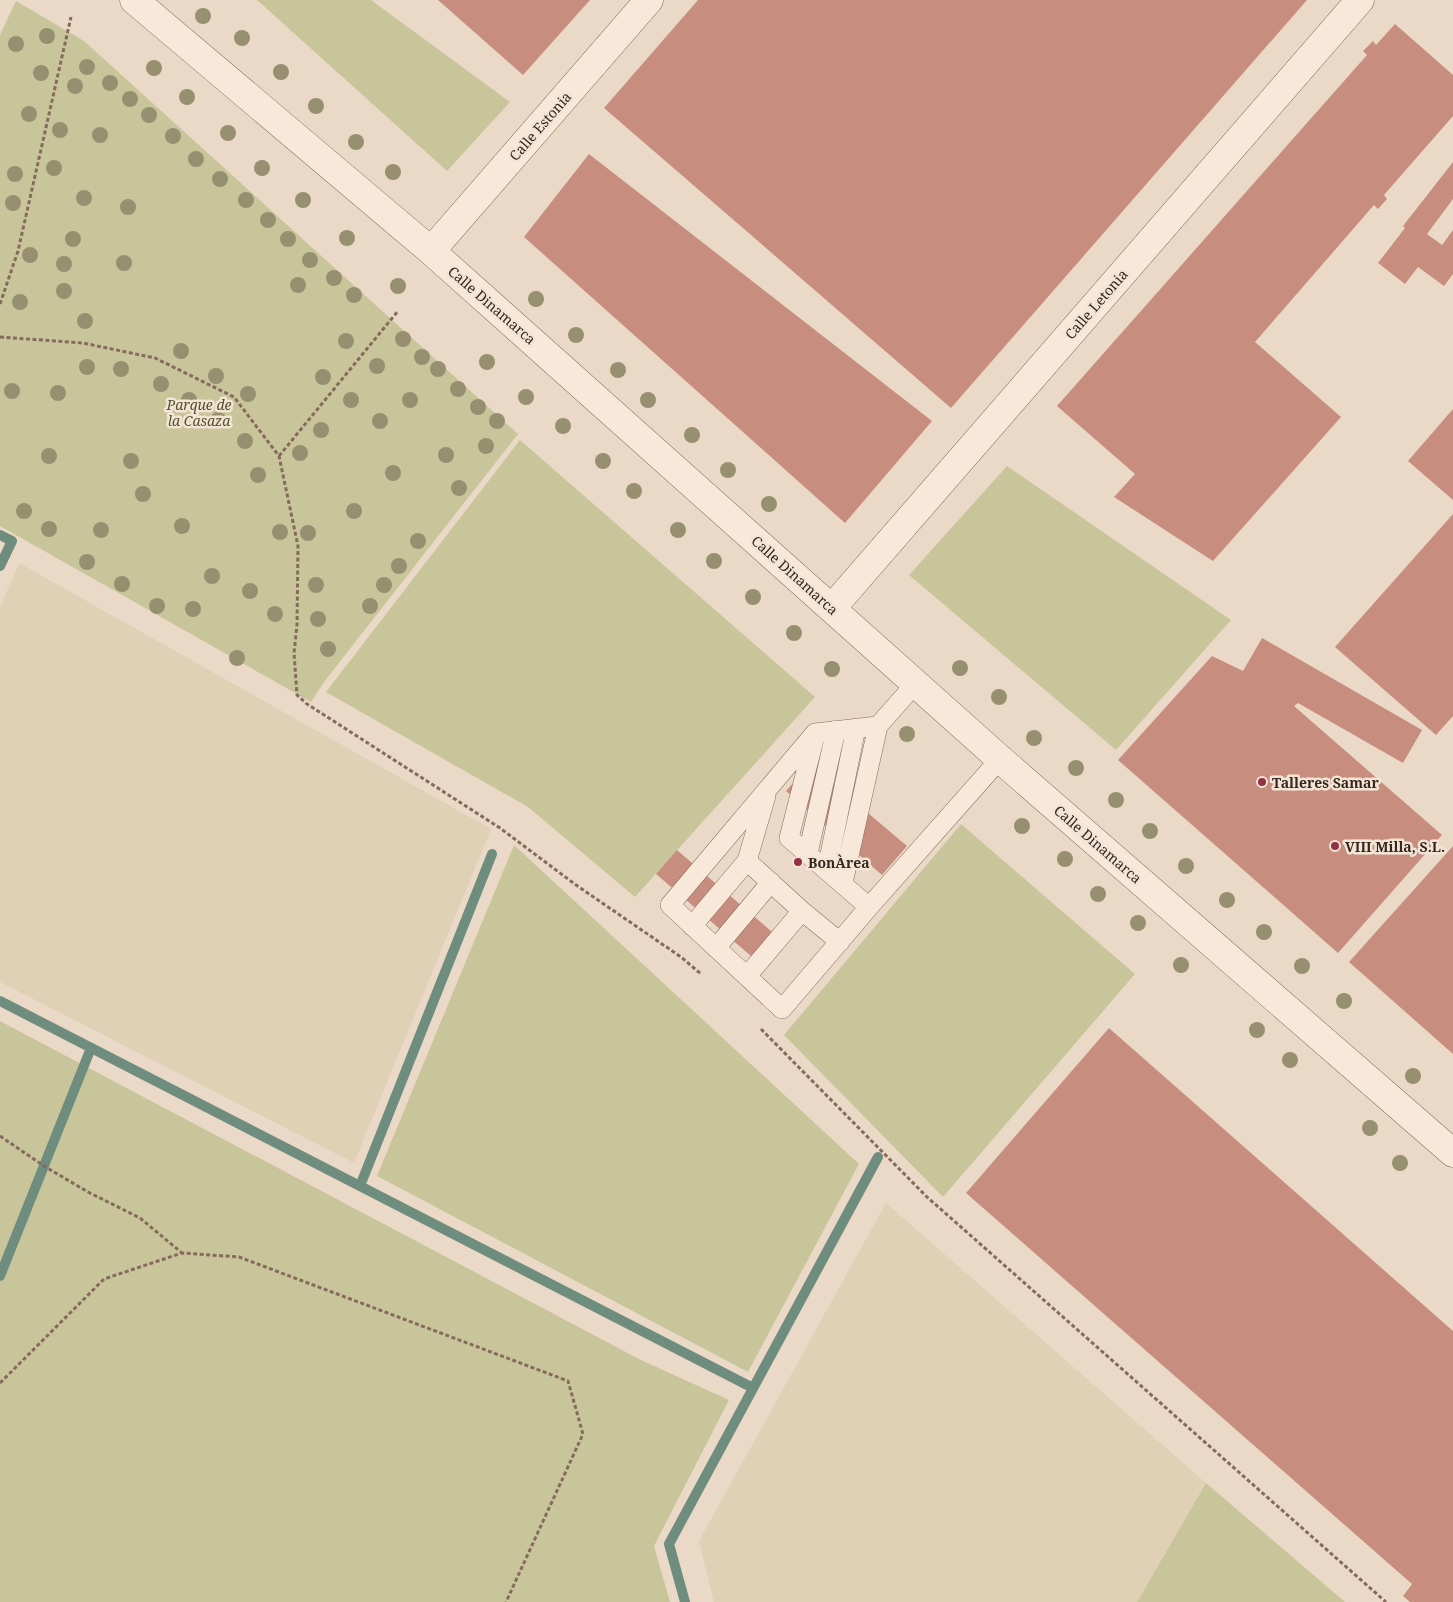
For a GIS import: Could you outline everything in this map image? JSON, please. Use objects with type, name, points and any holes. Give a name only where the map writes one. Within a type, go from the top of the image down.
[{"type":"street","name":"Calle Dinamarca","points":[[134,0],[431,251],[1000,759],[1453,1153]]},
{"type":"street","name":"Calle Estonia","points":[[431,251],[649,0]]},
{"type":"street","name":"Calle Letonia","points":[[832,608],[1360,0]]},
{"type":"lane","points":[[843,883],[878,726],[916,683]]},
{"type":"lane","points":[[878,726],[816,733],[670,905],[782,1009],[869,906],[1000,759]]},
{"type":"lane","points":[[827,869],[856,728]]},
{"type":"lane","points":[[808,853],[836,730]]},
{"type":"lane","points":[[816,733],[789,838],[869,906]]},
{"type":"lane","points":[[692,926],[747,861],[768,790]]},
{"type":"lane","points":[[747,861],[840,942]]},
{"type":"lane","points":[[716,948],[772,882]]},
{"type":"lane","points":[[746,976],[802,910]]},
{"type":"path","points":[[0,304],[18,251],[71,17]]},
{"type":"path","points":[[279,456],[398,311]]},
{"type":"path","points":[[0,337],[83,343],[155,358],[234,397],[279,456],[298,546],[297,626],[294,653],[297,695],[500,828],[576,885],[681,957],[703,976]]},
{"type":"path","points":[[760,1028],[927,1197],[1386,1602]]},
{"type":"path","points":[[0,1136],[44,1166],[88,1192],[140,1218],[182,1253]]},
{"type":"path","points":[[0,1383],[104,1279],[182,1253],[239,1257],[568,1381],[583,1434],[506,1602]]},
{"type":"shaded area","points":[[19,563],[491,829],[354,1163],[0,982],[0,607]]},
{"type":"shaded area","points":[[886,1203],[1206,1483],[1137,1602],[714,1602],[699,1541]]},
{"type":"green space","points":[[257,0],[371,0],[510,102],[447,171]]},
{"type":"green space","name":"Parque de la Casaza","points":[[16,1],[84,41],[518,434],[324,682],[311,702],[0,526],[0,35]]},
{"type":"green space","points":[[520,440],[815,697],[635,897],[528,807],[326,692]]},
{"type":"green space","points":[[1007,466],[1231,620],[1116,750],[909,575]]},
{"type":"green space","points":[[961,824],[1135,974],[943,1197],[784,1035]]},
{"type":"green space","points":[[514,845],[859,1164],[748,1372],[377,1176]]},
{"type":"green space","points":[[0,1021],[641,1360],[729,1400],[654,1546],[670,1602],[0,1602]]},
{"type":"green space","points":[[1206,1483],[1345,1602],[1137,1602]]},
{"type":"building","points":[[438,0],[590,0],[523,75]]},
{"type":"building","points":[[698,0],[1307,0],[951,408],[604,108]]},
{"type":"building","points":[[1395,24],[1453,75],[1453,116],[1384,195],[1387,199],[1378,209],[1374,205],[1255,342],[1341,417],[1213,561],[1114,497],[1135,474],[1057,406],[1367,55],[1363,51],[1373,41],[1376,45]]},
{"type":"building","points":[[589,154],[932,421],[845,523],[524,237]]},
{"type":"building","points":[[1453,162],[1453,199],[1427,234],[1442,245],[1453,230],[1453,274],[1444,286],[1418,267],[1405,284],[1378,263],[1405,228],[1403,226]]},
{"type":"building","points":[[1453,409],[1453,500],[1408,461]]},
{"type":"building","points":[[1453,514],[1453,716],[1436,735],[1335,647]]},
{"type":"building","points":[[1262,638],[1422,730],[1403,763],[1298,703],[1294,706],[1442,835],[1338,953],[1118,760],[1212,656],[1243,671]]},
{"type":"building","points":[[810,764],[907,846],[882,875],[786,791]]},
{"type":"building","points":[[1453,846],[1453,1054],[1349,962]]},
{"type":"building","points":[[677,850],[786,944],[765,968],[656,874]]},
{"type":"building","points":[[1109,1028],[1453,1331],[1453,1602],[1410,1602],[1403,1596],[1412,1584],[966,1193]]},
{"type":"waterway","points":[[0,535],[12,541],[0,566]]},
{"type":"waterway","points":[[360,1186],[492,854]]},
{"type":"waterway","points":[[0,1001],[753,1388]]},
{"type":"waterway","points":[[0,1276],[91,1048]]},
{"type":"waterway","points":[[685,1602],[669,1544],[878,1157]]},
{"type":"place","name":"Talleres Samar","points":[[1262,782]]},
{"type":"place","name":"VIII Milla, S.L.","points":[[1335,846]]},
{"type":"place","name":"BonÀrea","points":[[798,862]]}]
